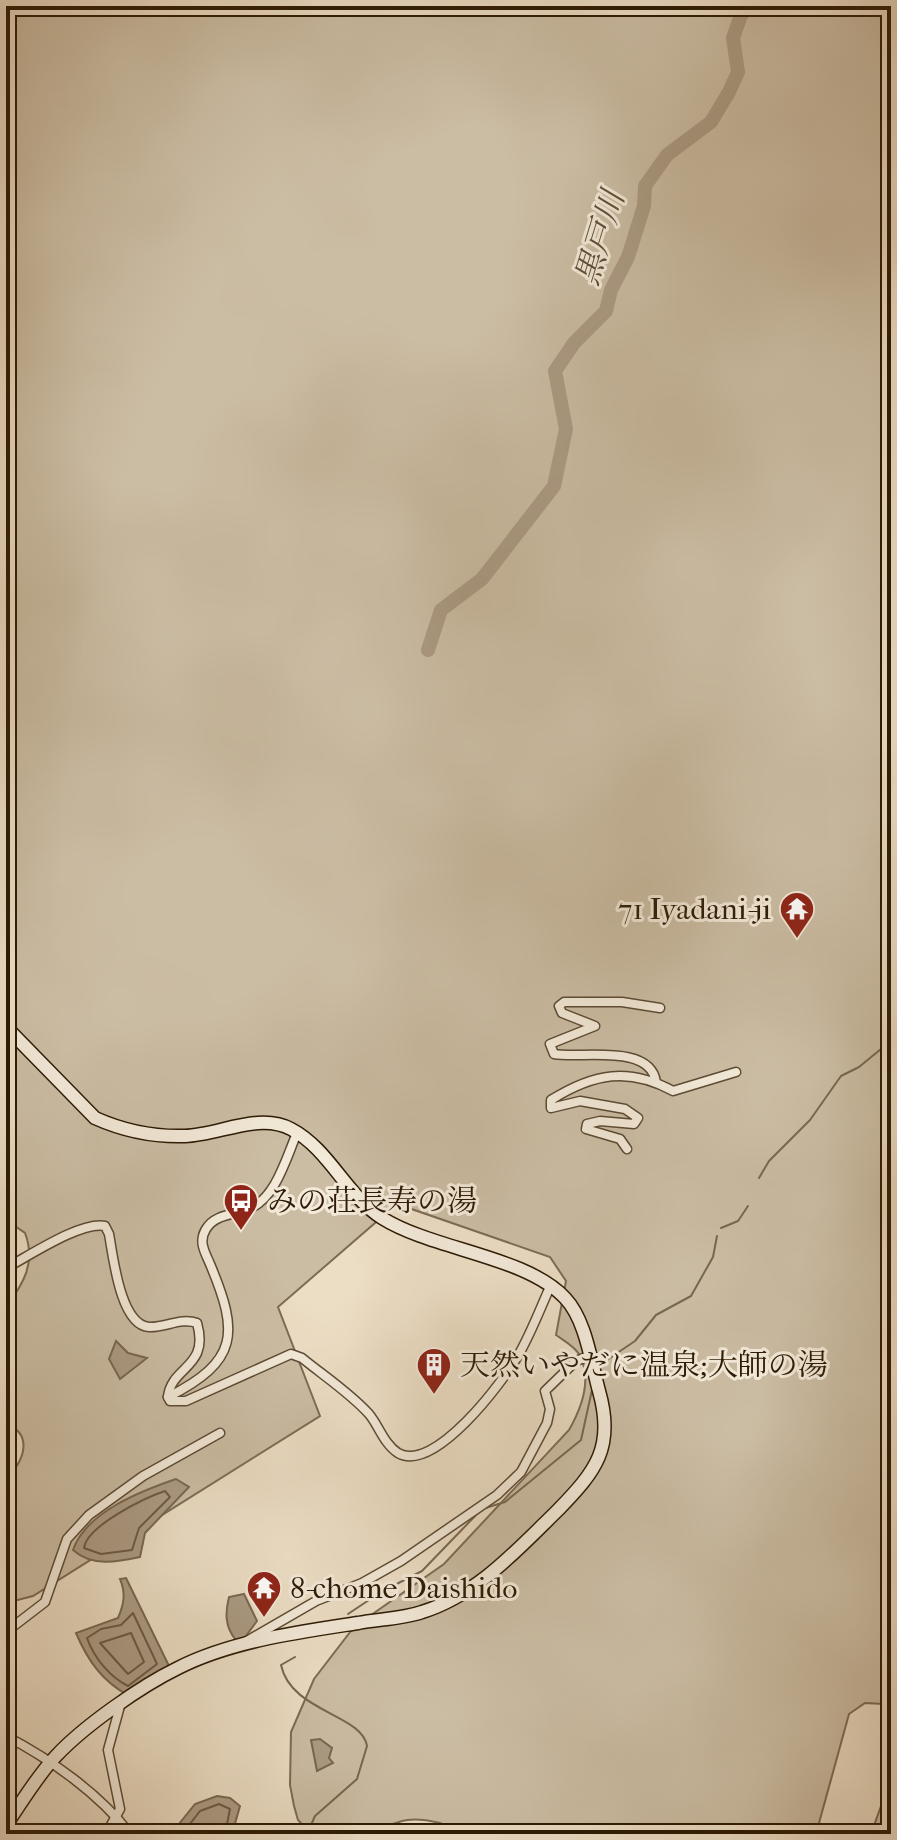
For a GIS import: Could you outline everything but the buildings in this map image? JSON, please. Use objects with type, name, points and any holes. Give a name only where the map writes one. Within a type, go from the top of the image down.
[{"type":"street","points":[[656,1082],[651,1068],[640,1061],[600,1054],[554,1054],[550,1044],[595,1026],[562,1013],[559,1006],[564,1002],[622,1002],[660,1008]]},
{"type":"street","points":[[6,1027],[84,1110],[114,1127],[137,1133],[187,1136],[267,1123],[297,1133],[381,1217],[423,1239],[488,1258],[550,1287],[567,1300],[576,1314],[606,1417],[605,1441],[598,1463],[571,1496],[487,1576],[459,1595],[421,1613],[308,1631],[239,1648],[174,1669],[72,1740],[49,1763],[6,1825]]},
{"type":"street","points":[[627,1149],[620,1139],[586,1129],[587,1124],[600,1121],[634,1124],[638,1118],[632,1112],[580,1101],[551,1108],[551,1100],[598,1078],[634,1074],[673,1091],[736,1072]]},
{"type":"street","points":[[168,1397],[209,1374],[228,1339],[229,1319],[202,1247],[204,1231],[213,1221],[250,1209],[265,1196],[277,1181],[297,1133]]},
{"type":"street","points":[[6,1268],[74,1232],[96,1224],[105,1226],[118,1289],[136,1321],[150,1327],[189,1320],[197,1323],[202,1340],[199,1351],[191,1366],[174,1381],[168,1397]]},
{"type":"street","points":[[168,1397],[170,1401],[186,1401],[291,1354],[302,1358],[369,1414],[398,1453],[414,1457],[434,1450],[458,1429],[495,1386],[518,1355],[550,1287]]},
{"type":"street","points":[[239,1648],[255,1633],[285,1621],[316,1601],[362,1583],[401,1561],[497,1495],[521,1472],[547,1423],[550,1409],[545,1391],[576,1361],[589,1356]]},
{"type":"street","points":[[6,1632],[45,1602],[67,1539],[89,1515],[143,1476],[220,1433]]},
{"type":"street","points":[[106,1834],[118,1818],[119,1797],[108,1750],[120,1706]]},
{"type":"street","points":[[6,1736],[39,1753],[118,1818],[130,1834]]},
{"type":"shaded area","points":[[6,6],[891,6],[891,1711],[884,1704],[865,1703],[849,1714],[816,1834],[431,1834],[440,1823],[418,1820],[402,1821],[368,1833],[340,1835],[311,1834],[298,1820],[290,1785],[291,1732],[314,1679],[354,1627],[444,1564],[569,1430],[584,1394],[585,1375],[580,1356],[556,1335],[566,1281],[550,1257],[397,1204],[278,1307],[320,1416],[33,1596],[6,1603],[6,1478],[18,1465],[23,1442],[15,1429],[6,1424],[6,1306],[23,1281],[29,1254],[25,1233],[6,1220]]},
{"type":"shaded area","points":[[891,1778],[891,1834],[871,1834]]},
{"type":"water","points":[[116,1341],[128,1353],[147,1358],[120,1379],[109,1359]]},
{"type":"water","points":[[176,1479],[189,1487],[145,1533],[140,1557],[96,1561],[73,1550],[80,1537],[102,1514],[131,1497]]},
{"type":"water","points":[[126,1578],[169,1666],[129,1696],[111,1684],[97,1669],[76,1633],[118,1618],[124,1598],[120,1579]]},
{"type":"water","points":[[244,1594],[257,1621],[243,1640],[235,1639],[227,1614],[229,1597]]},
{"type":"water","points":[[320,1739],[332,1748],[329,1758],[333,1763],[317,1771],[311,1740]]},
{"type":"water","points":[[217,1796],[230,1798],[240,1806],[232,1834],[171,1834],[195,1804]]},
{"type":"waterway","name":"黒戸川","points":[[428,650],[441,610],[482,579],[554,486],[566,429],[555,371],[574,343],[606,311],[611,290],[628,257],[644,206],[645,186],[667,155],[711,122],[729,92],[738,72],[733,38],[741,15],[750,6]]},
{"type":"waterway","points":[[759,1178],[769,1161],[810,1120],[841,1076],[859,1067],[881,1049],[881,1039],[891,1026]]},
{"type":"waterway","points":[[721,1228],[738,1221],[748,1206]]},
{"type":"waterway","points":[[601,1364],[635,1341],[656,1315],[691,1296],[713,1257],[717,1236]]},
{"type":"waterway","points":[[482,1509],[505,1502],[581,1440],[592,1390]]},
{"type":"waterway","points":[[348,1614],[381,1592],[422,1571],[478,1513]]},
{"type":"waterway","points":[[295,1657],[281,1665],[287,1681],[311,1703],[353,1726],[367,1746],[357,1779],[315,1816],[307,1834]]},
{"type":"place","name":"71 Iyadani-ji","points":[[797,940]]},
{"type":"place","name":"みの荘長寿の湯","points":[[241,1232]]},
{"type":"place","name":"天然いやだに温泉;大師の湯","points":[[434,1396]]},
{"type":"place","name":"8-chome Daishido","points":[[264,1619]]}]
